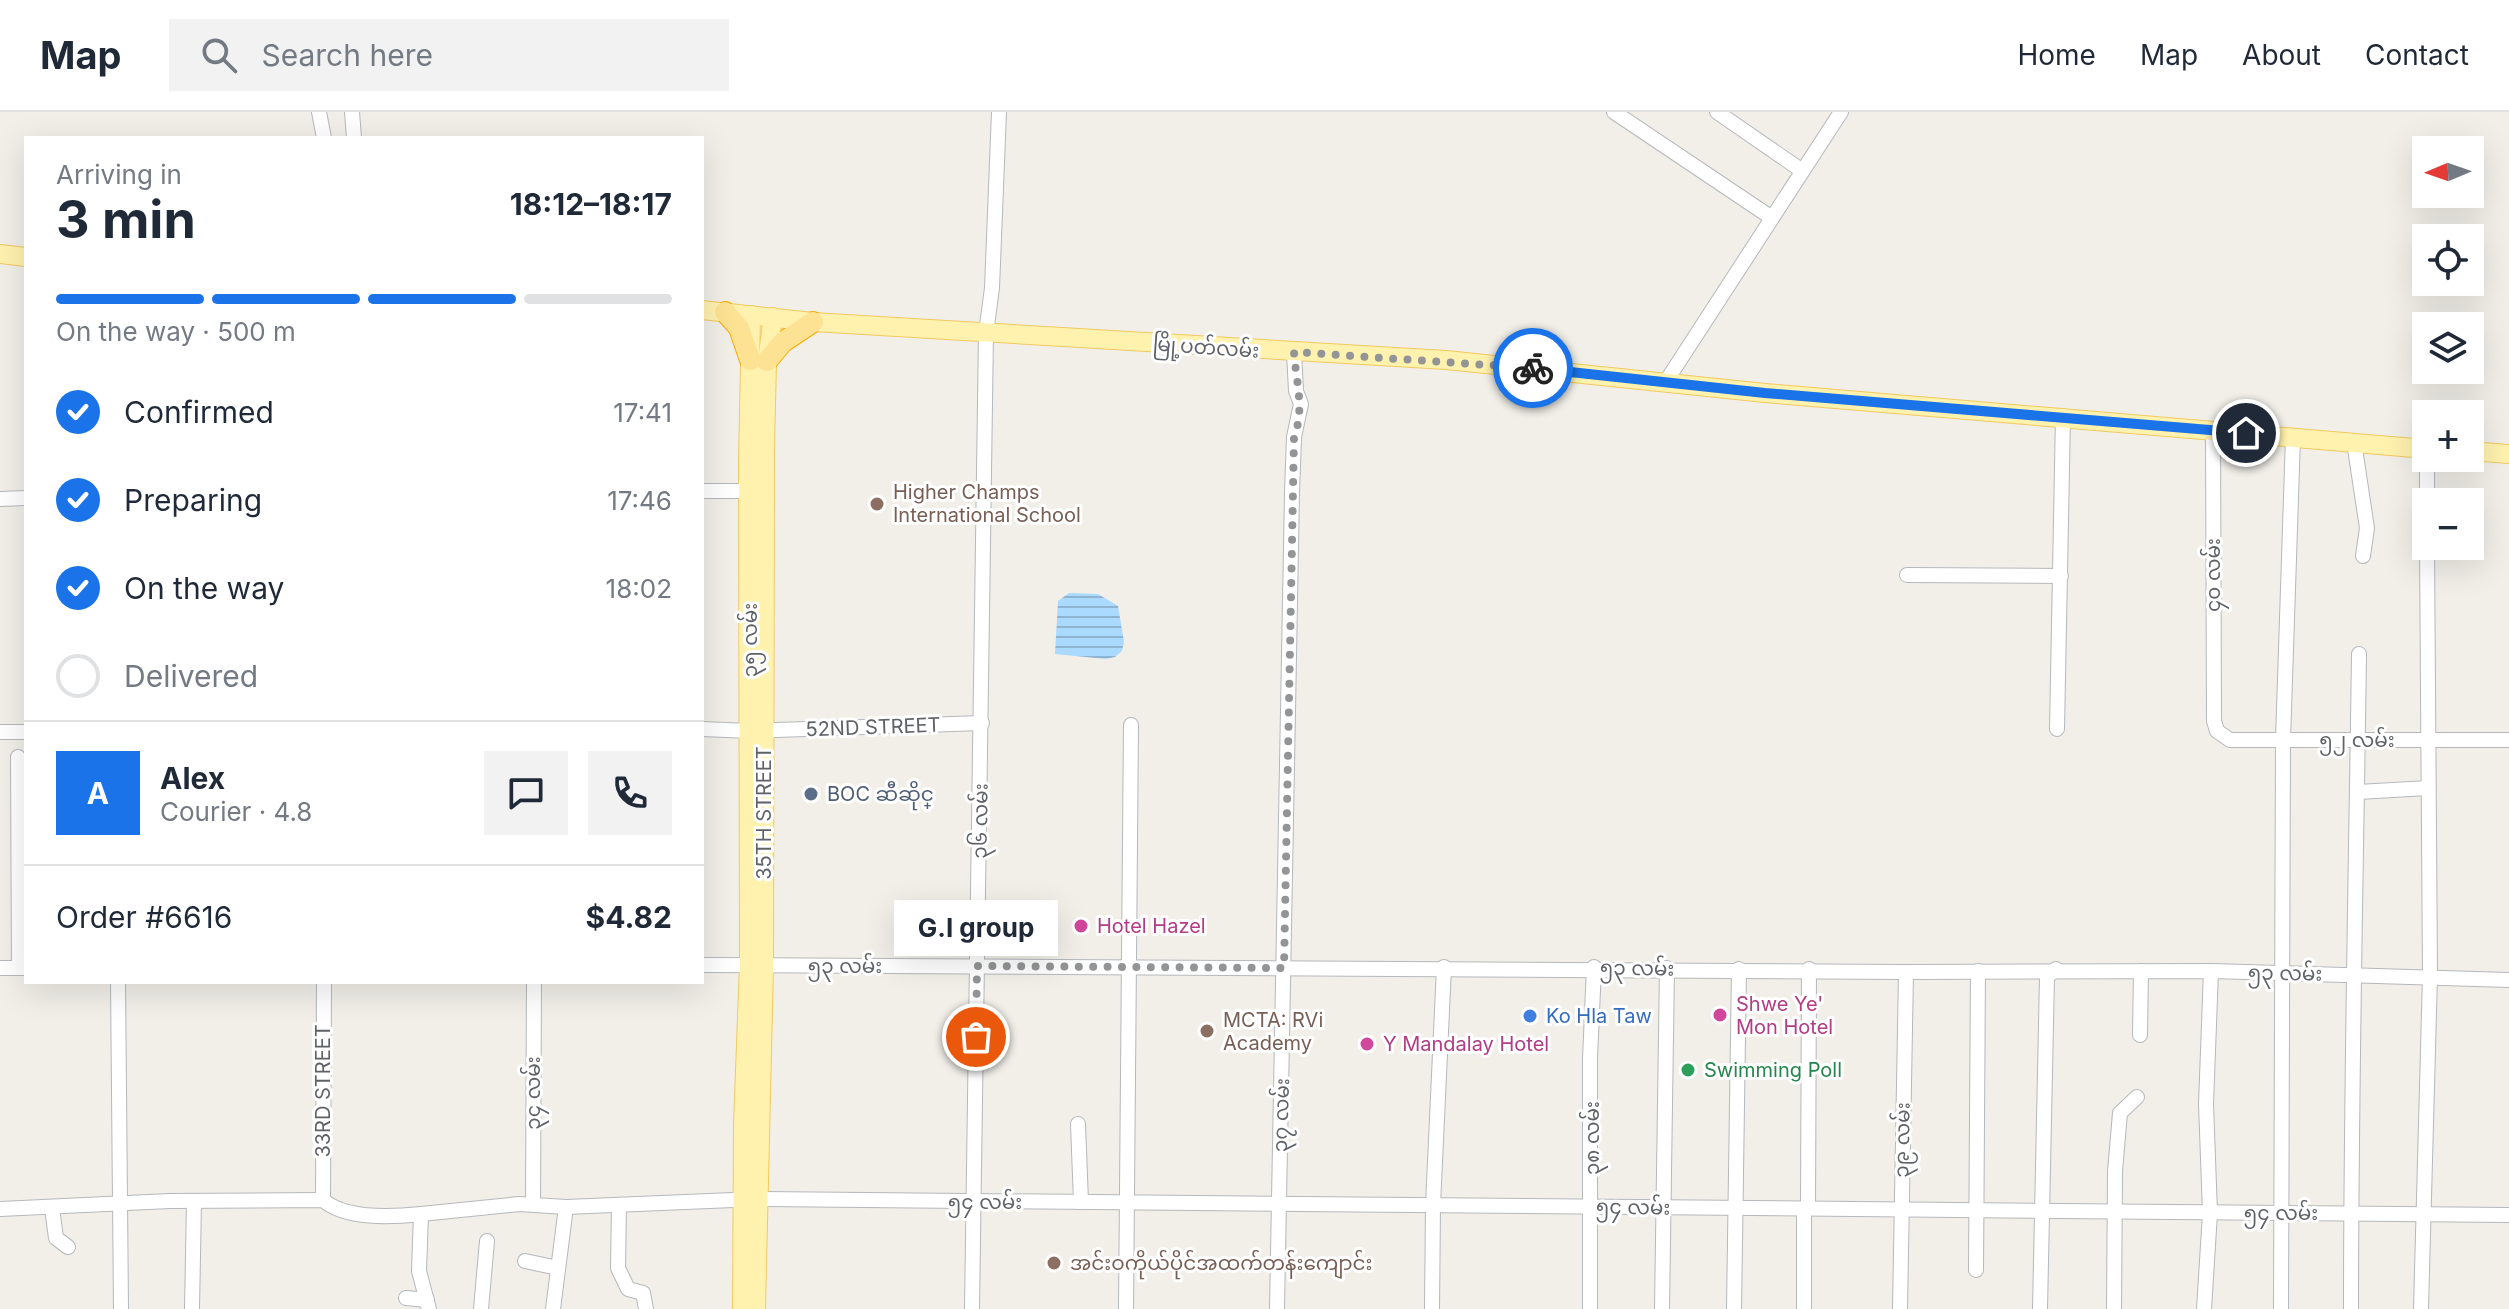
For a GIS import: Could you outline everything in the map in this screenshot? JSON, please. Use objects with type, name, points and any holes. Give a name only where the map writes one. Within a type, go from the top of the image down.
[{"type":"highway","points":[[725,312],[759,361],[813,322]]},
{"type":"main road","points":[[0,254],[24,257]]},
{"type":"main road","name":"မြို့ပတ်လမ်း","points":[[704,310],[813,322],[1446,360],[1665,383],[2412,448]]},
{"type":"main road","points":[[751,315],[759,361]]},
{"type":"main road","name":"35TH STREET","points":[[756,730],[759,361],[773,317]]},
{"type":"main road","name":"၃၅ လမ်း","points":[[757,448],[748,491],[756,730],[757,965]]},
{"type":"main road","points":[[2484,452],[2509,454]]},
{"type":"main road","points":[[742,1309],[750,1200],[757,965]]},
{"type":"main road","points":[[750,1200],[756,1309]]},
{"type":"street","points":[[319,112],[324,136]]},
{"type":"street","points":[[352,112],[354,136]]},
{"type":"street","name":"၃၆ လမ်း","points":[[972,1309],[986,333],[992,288],[999,112]]},
{"type":"street","points":[[1614,112],[1772,218]]},
{"type":"street","points":[[1717,112],[1801,170]]},
{"type":"street","points":[[1665,383],[1841,112]]},
{"type":"street","name":"၃၇ လမ်း","points":[[1277,1309],[1294,437],[1301,404],[1296,391],[1294,352]]},
{"type":"street","points":[[2057,729],[2063,416]]},
{"type":"street","name":"၄၀ လမ်း","points":[[2213,430],[2214,721]]},
{"type":"street","points":[[2281,1309],[2285,972],[2283,740],[2293,437]]},
{"type":"street","points":[[2354,442],[2367,528],[2363,556]]},
{"type":"street","points":[[704,491],[748,491]]},
{"type":"street","points":[[0,499],[24,498]]},
{"type":"street","points":[[2421,1309],[2430,975],[2427,560]]},
{"type":"street","points":[[1907,575],[2061,576]]},
{"type":"street","points":[[2351,1309],[2351,1094],[2356,974],[2359,654]]},
{"type":"street","name":"၅၂ လမ်း","points":[[2214,721],[2217,731],[2230,740],[2509,740]]},
{"type":"street","name":"52ND STREET","points":[[704,729],[982,723]]},
{"type":"street","points":[[1126,1309],[1131,725]]},
{"type":"street","points":[[0,732],[24,732]]},
{"type":"street","points":[[0,968],[22,968],[18,757]]},
{"type":"street","points":[[2358,792],[2428,788]]},
{"type":"street","name":"၅၃ လမ်း","points":[[704,965],[1594,967],[1906,972],[2056,969],[2430,975],[2509,980]]},
{"type":"street","points":[[1432,1309],[1433,1205],[1444,967]]},
{"type":"street","name":"၃၈ လမ်း","points":[[1590,1309],[1590,1059],[1594,967]]},
{"type":"street","points":[[1662,1309],[1667,968]]},
{"type":"street","points":[[1734,1309],[1739,969]]},
{"type":"street","points":[[1804,1309],[1809,969]]},
{"type":"street","points":[[2040,1309],[2047,977],[2056,969]]},
{"type":"street","points":[[1976,1270],[1978,971]]},
{"type":"street","points":[[2140,1035],[2141,971]]},
{"type":"street","points":[[2204,1309],[2210,1213],[2206,1104],[2211,971]]},
{"type":"street","name":"၃၉ လမ်း","points":[[1900,1309],[1906,972]]},
{"type":"street","points":[[118,984],[121,1309]]},
{"type":"street","name":"33RD STREET","points":[[323,1200],[324,984]]},
{"type":"street","name":"၃၄ လမ်း","points":[[533,1204],[534,984]]},
{"type":"street","points":[[2114,1309],[2114,1210],[2120,1113],[2137,1097]]},
{"type":"street","points":[[1078,1124],[1081,1202]]},
{"type":"street","name":"၅၄ လမ်း","points":[[0,1209],[194,1201],[323,1200],[337,1210],[350,1212],[421,1214],[533,1204],[566,1207],[750,1200],[2509,1215]]},
{"type":"street","points":[[192,1309],[194,1201]]},
{"type":"street","points":[[619,1206],[619,1277],[628,1289],[643,1293],[646,1309]]},
{"type":"street","points":[[553,1309],[566,1207]]},
{"type":"street","points":[[52,1208],[56,1238],[68,1247]]},
{"type":"street","points":[[421,1214],[419,1271],[428,1305]]},
{"type":"street","points":[[481,1309],[487,1241]]},
{"type":"street","points":[[525,1261],[558,1268]]},
{"type":"street","points":[[406,1298],[428,1305]]},
{"type":"water","points":[[1069,593],[1098,594],[1118,606],[1124,642],[1122,651],[1115,657],[1106,659],[1055,654],[1058,601]]},
{"type":"way so far","points":[[976,1037],[977,966],[1284,968],[1292,493],[1294,437],[1301,419],[1294,352],[1533,368]]},
{"type":"place","name":"Higher Champs International School","points":[[877,504]]},
{"type":"place","name":"BOC ဆီဆိုင္","points":[[811,794]]},
{"type":"place","name":"Hotel Hazel","points":[[1081,926]]},
{"type":"place","name":"Shwe Ye' Mon Hotel","points":[[1720,1015]]},
{"type":"place","name":"Ko Hla Taw","points":[[1530,1016]]},
{"type":"place","name":"MCTA: RVi Academy","points":[[1207,1031]]},
{"type":"place","name":"G.I group","points":[[976,1037]]},
{"type":"place","name":"Y Mandalay Hotel","points":[[1367,1044]]},
{"type":"place","name":"Swimming Poll","points":[[1688,1070]]},
{"type":"place","name":"အင်းဝကိုယ်ပိုင်အထက်တန်းကျောင်း","points":[[1054,1263]]},
{"type":"route","points":[[1533,368],[1765,393],[2246,433]]}]
